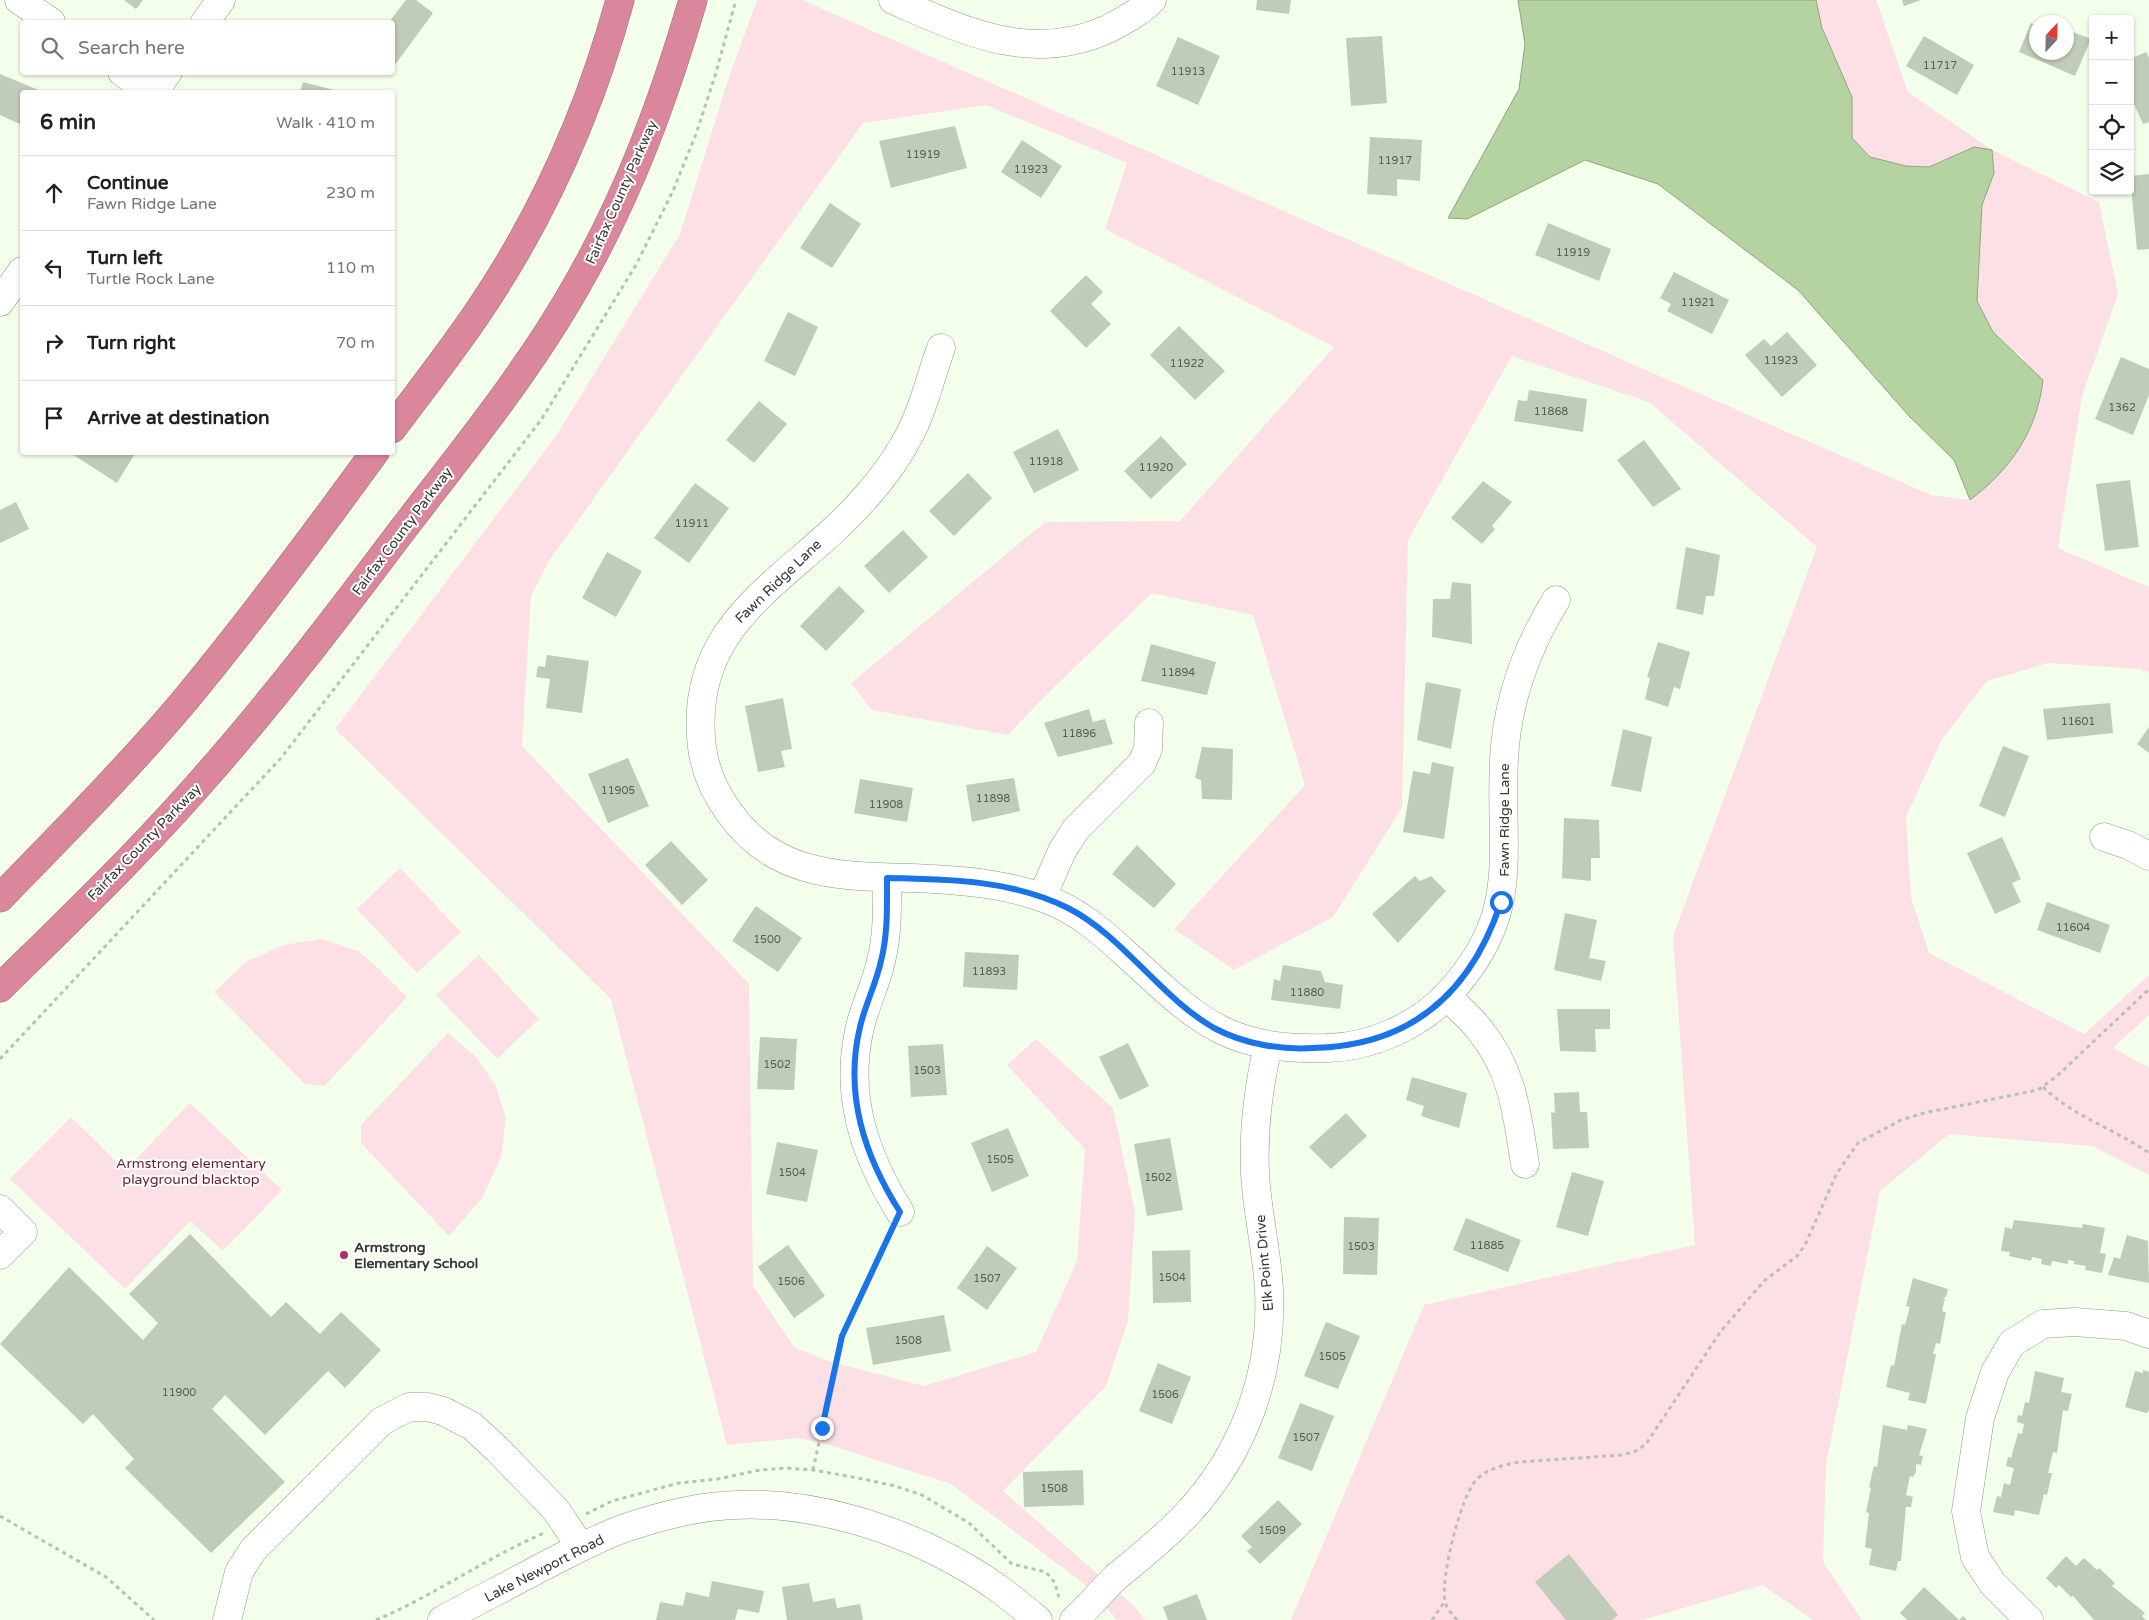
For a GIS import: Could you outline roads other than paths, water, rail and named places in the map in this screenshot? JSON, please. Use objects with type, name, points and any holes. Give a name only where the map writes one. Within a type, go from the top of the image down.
[{"type":"highway","points":[[395,424],[484,303],[532,221],[577,126],[620,0]]},
{"type":"highway","name":"Fairfax County Parkway","points":[[0,988],[153,834],[255,720],[290,678],[520,372],[577,285],[621,200],[644,147],[672,73],[693,0]]},
{"type":"highway","points":[[0,898],[93,802],[185,700],[261,605],[373,455]]},
{"type":"street","points":[[19,0],[48,20]]},
{"type":"street","points":[[206,20],[221,0]]},
{"type":"street","points":[[893,0],[954,27],[997,41],[1035,45],[1063,43],[1093,35],[1124,21],[1152,0]]},
{"type":"street","points":[[126,75],[149,90]]},
{"type":"street","points":[[154,90],[166,75]]},
{"type":"street","points":[[0,302],[20,274]]},
{"type":"street","name":"Fawn Ridge Lane","points":[[941,348],[913,430],[890,468],[864,500],[740,615],[722,639],[710,665],[702,695],[699,724],[707,770],[719,797],[736,822],[780,858],[807,869],[835,876],[980,882],[1008,887],[1042,897],[1069,908],[1094,925],[1195,1016],[1224,1032],[1268,1046],[1297,1049],[1342,1048],[1375,1040],[1404,1027],[1428,1012],[1447,996],[1475,962],[1490,933],[1501,902],[1505,872],[1504,758],[1510,712],[1522,666],[1537,630],[1556,600]]},
{"type":"street","points":[[1042,897],[1062,851],[1076,829],[1142,764],[1148,749],[1148,723]]},
{"type":"street","points":[[2104,837],[2128,845],[2149,856]]},
{"type":"street","points":[[887,878],[886,929],[881,961],[860,1025],[855,1052],[853,1084],[860,1126],[867,1150],[882,1182],[900,1212]]},
{"type":"street","points":[[1447,996],[1478,1028],[1494,1049],[1507,1073],[1516,1106],[1525,1164]]},
{"type":"street","name":"Elk Point Drive","points":[[1074,1620],[1110,1583],[1186,1515],[1211,1486],[1231,1455],[1254,1405],[1265,1364],[1270,1324],[1269,1288],[1255,1174],[1254,1123],[1258,1089],[1268,1046]]},
{"type":"street","points":[[0,1209],[23,1232],[0,1255]]},
{"type":"street","points":[[2029,1620],[1993,1584],[1975,1556],[1966,1511],[1980,1418],[1995,1372],[2012,1343],[2043,1324],[2074,1322],[2126,1326],[2149,1334]]},
{"type":"street","points":[[227,1620],[239,1572],[253,1550],[382,1421],[408,1408],[428,1407],[444,1411],[472,1426],[497,1448],[543,1496],[565,1523],[580,1546]]},
{"type":"street","name":"Lake Newport Road","points":[[442,1620],[580,1546],[626,1528],[671,1515],[721,1506],[783,1507],[826,1514],[879,1528],[923,1545],[966,1567],[1004,1592],[1038,1620]]},
{"type":"place","name":"Armstrong Elementary School","points":[[344,1255]]},
{"type":"park label","name":"Armstrong elementary playground blacktop","points":[[191,1172]]}]
